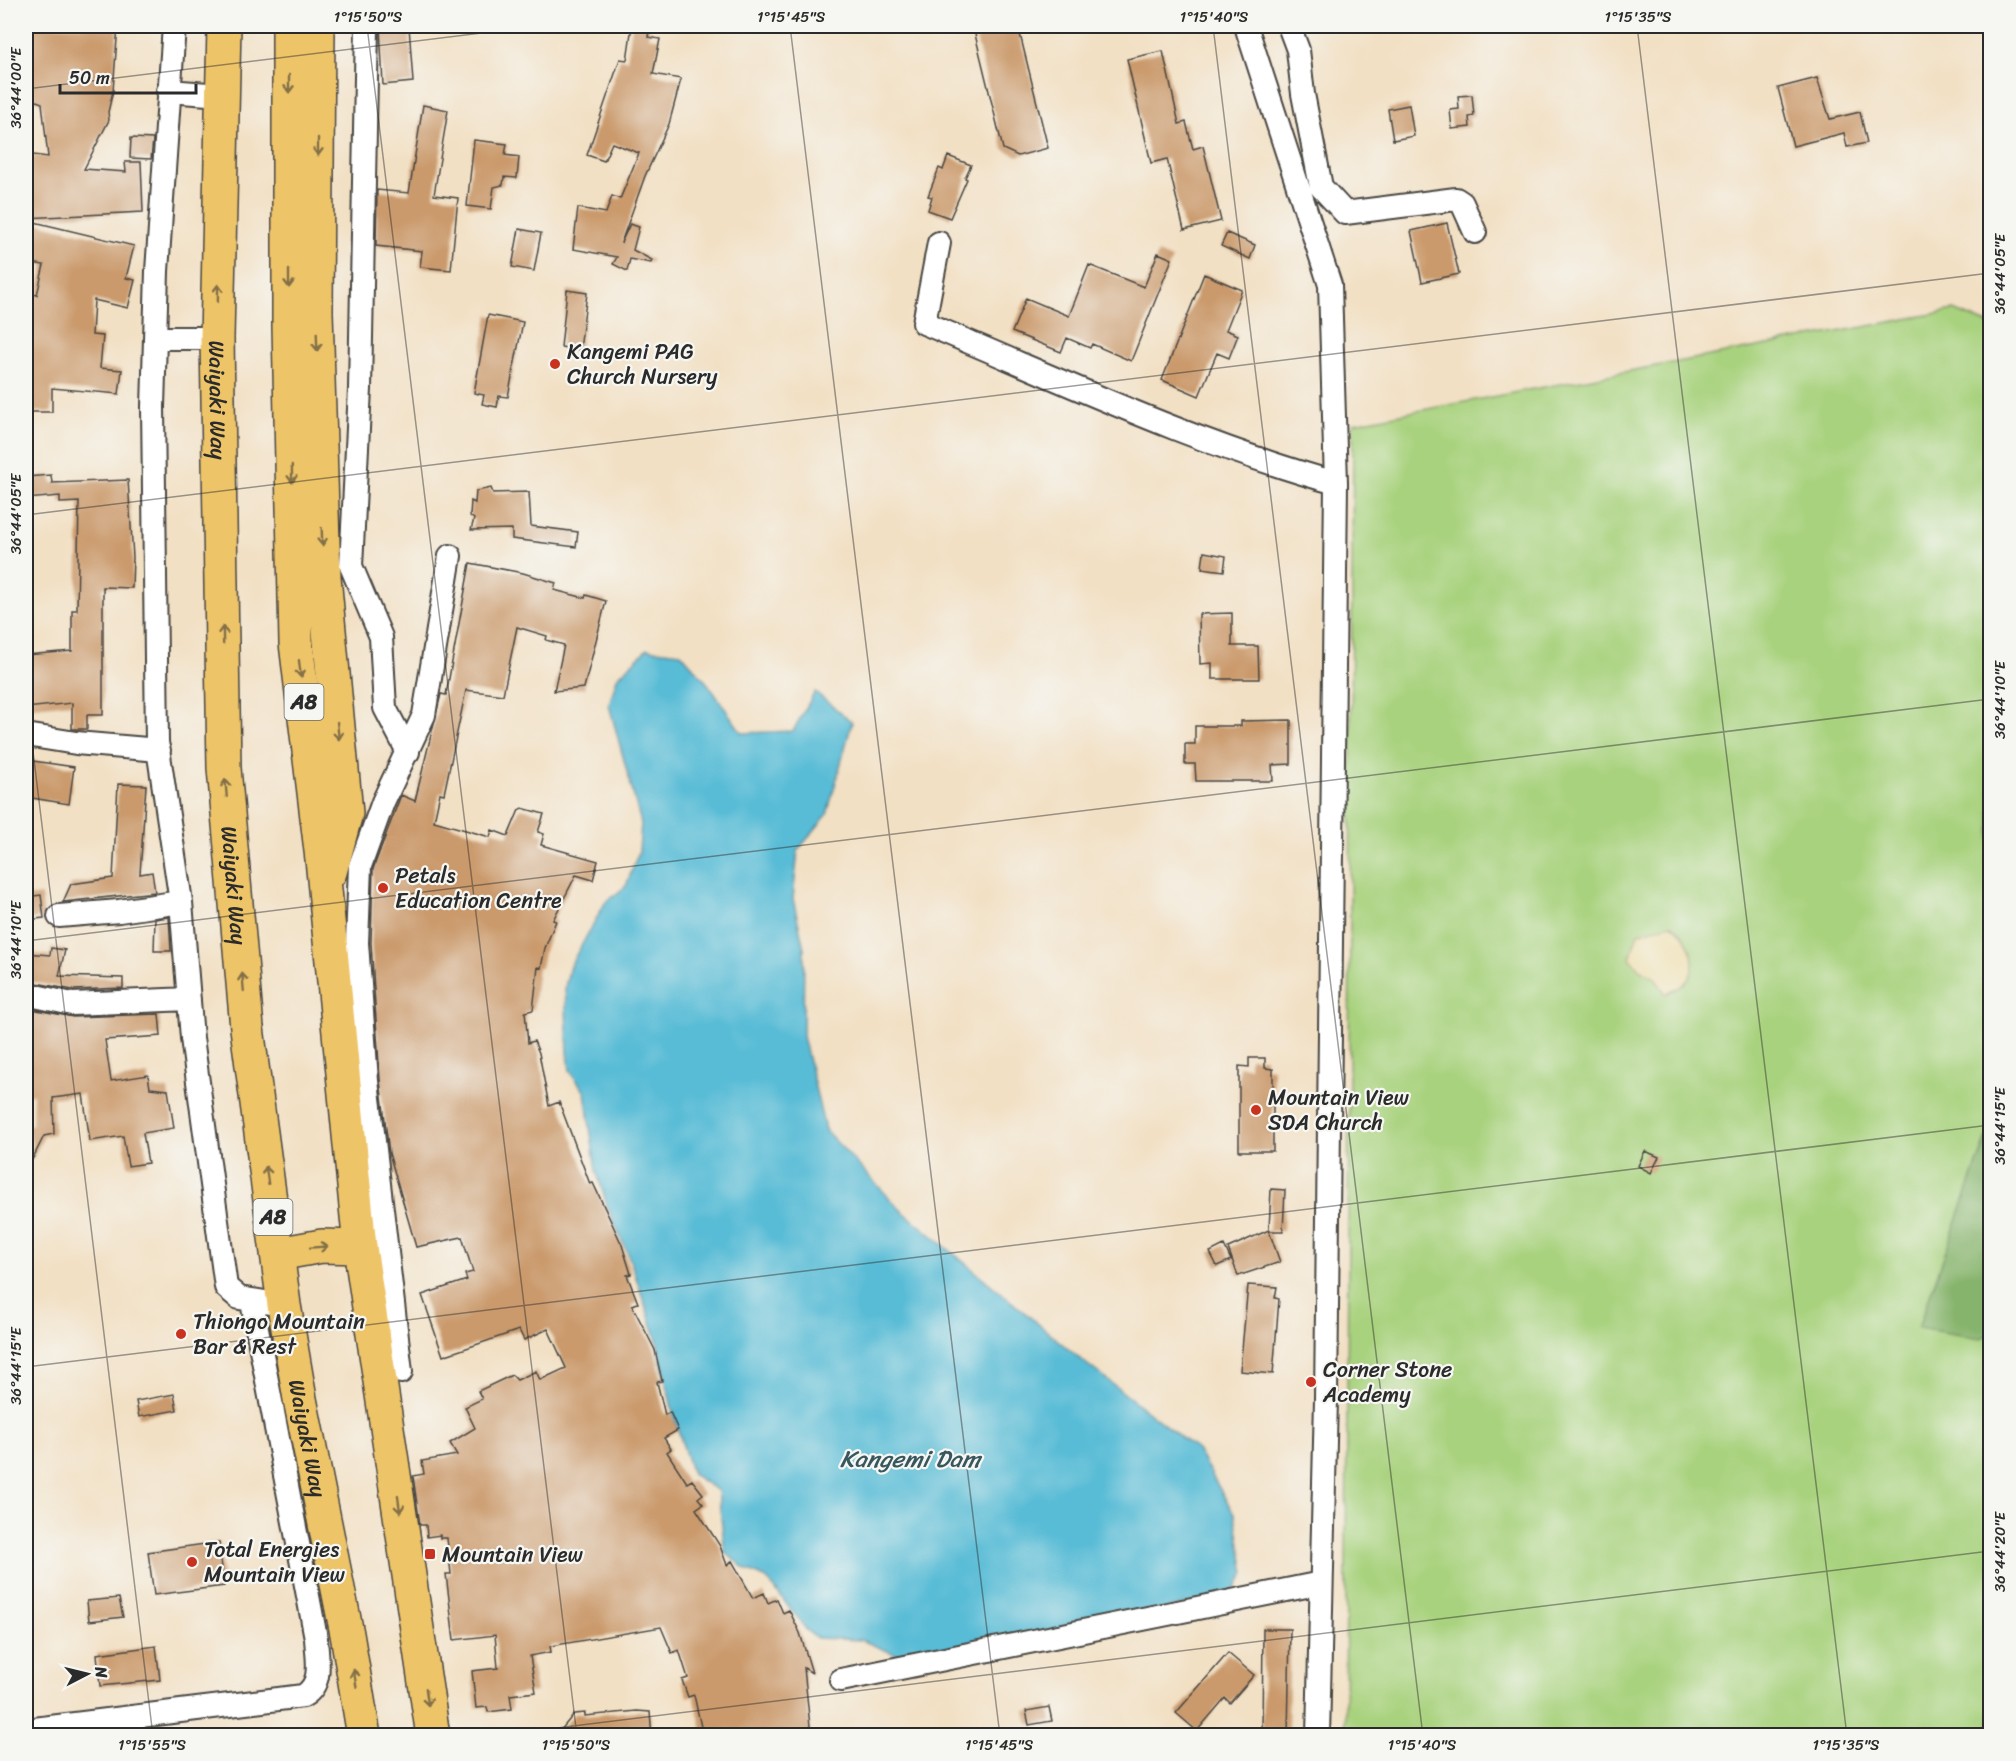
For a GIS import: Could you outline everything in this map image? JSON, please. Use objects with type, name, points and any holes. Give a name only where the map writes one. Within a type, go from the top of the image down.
[{"type":"highway","name":"Waiyaki Way","points":[[224,26],[217,338],[224,768],[247,1028],[278,1254],[268,1303],[300,1399],[347,1634],[363,1736]]},
{"type":"highway","name":"A8","points":[[289,26],[289,326],[297,643],[325,888],[360,1247],[433,1736]]},
{"type":"highway","points":[[318,26],[316,312],[324,577],[346,813],[325,888]]},
{"type":"highway","points":[[278,1254],[322,1246],[360,1247]]},
{"type":"street","points":[[26,1730],[303,1695],[312,1690],[317,1682],[316,1638],[268,1303],[238,1298],[226,1287],[192,1038],[181,902],[159,750],[153,491],[157,271],[174,26]]},
{"type":"street","points":[[367,26],[360,389],[351,566],[381,637],[385,708],[408,752]]},
{"type":"street","points":[[1246,26],[1330,285],[1336,483],[1318,1736]]},
{"type":"street","points":[[1289,26],[1298,50],[1303,94],[1321,187],[1332,201],[1345,213],[1456,199],[1462,203],[1475,232]]},
{"type":"street","points":[[168,91],[222,95]]},
{"type":"street","points":[[939,243],[924,323],[1160,421],[1294,472],[1336,483]]},
{"type":"street","points":[[156,338],[217,338]]},
{"type":"street","points":[[401,1371],[367,1081],[357,943],[360,866],[383,802],[424,715],[450,556]]},
{"type":"street","points":[[26,735],[76,743],[159,750]]},
{"type":"street","points":[[59,916],[181,902]]},
{"type":"street","points":[[26,994],[72,1004],[189,999]]},
{"type":"street","points":[[841,1680],[1321,1583]]},
{"type":"street","points":[[316,1638],[347,1634]]},
{"type":"green space","points":[[1954,310],[1990,325],[1990,1735],[1345,1736],[1353,423]]},
{"type":"green space","points":[[1990,1129],[1990,1335],[1979,1338],[1918,1328]]},
{"type":"sand","points":[[1671,924],[1681,933],[1689,946],[1693,967],[1687,981],[1666,994],[1654,977],[1639,969],[1630,958],[1638,933]]},
{"type":"water","name":"Kangemi Dam","points":[[647,649],[681,653],[708,684],[742,733],[793,731],[815,692],[852,722],[827,815],[798,850],[793,899],[804,948],[803,1036],[825,1130],[900,1209],[1084,1362],[1197,1450],[1235,1515],[1245,1573],[1232,1594],[990,1648],[897,1655],[861,1640],[817,1638],[809,1633],[767,1579],[745,1569],[725,1552],[718,1491],[692,1474],[674,1417],[656,1337],[596,1170],[585,1092],[570,1071],[568,1053],[565,987],[570,966],[605,903],[626,886],[639,851],[641,823],[609,705],[617,678]]},
{"type":"building","points":[[26,26],[118,26],[109,120],[84,169],[126,172],[125,162],[141,162],[143,212],[26,218],[26,154],[48,157],[42,103],[26,97]]},
{"type":"building","points":[[380,26],[409,26],[413,82],[383,85]]},
{"type":"building","points":[[632,26],[650,26],[648,37],[660,39],[653,74],[681,79],[669,124],[645,176],[621,243],[630,224],[639,227],[633,250],[652,260],[651,263],[630,259],[627,271],[613,264],[617,257],[573,249],[578,208],[606,213],[612,196],[620,199],[639,153],[612,143],[604,161],[587,155],[620,59],[627,60]]},
{"type":"building","points":[[973,26],[1018,26],[1048,148],[1018,156],[1003,149]]},
{"type":"building","points":[[1163,51],[1179,124],[1186,122],[1193,149],[1203,146],[1221,221],[1184,230],[1167,159],[1151,163],[1127,59]]},
{"type":"building","points":[[1817,78],[1830,119],[1860,112],[1867,143],[1847,147],[1844,133],[1793,146],[1778,88]]},
{"type":"building","points":[[1472,95],[1474,116],[1469,117],[1470,127],[1452,129],[1450,110],[1459,109],[1458,96]]},
{"type":"building","points":[[423,105],[448,110],[434,195],[458,198],[451,270],[420,267],[422,251],[376,246],[377,190],[409,193]]},
{"type":"building","points":[[1409,105],[1414,136],[1393,140],[1388,109]]},
{"type":"building","points":[[131,138],[153,139],[151,159],[130,158]]},
{"type":"building","points":[[474,140],[507,144],[505,155],[519,157],[517,178],[504,177],[503,185],[494,187],[491,209],[467,206]]},
{"type":"building","points":[[948,156],[971,165],[950,218],[928,210],[932,197],[928,196],[939,168],[943,170]]},
{"type":"building","points":[[26,220],[134,246],[126,278],[135,280],[128,308],[94,300],[92,335],[103,336],[100,368],[122,370],[119,394],[52,388],[52,412],[26,412],[26,293],[37,295],[44,265],[26,262]]},
{"type":"building","points":[[1447,223],[1459,274],[1422,282],[1411,231]]},
{"type":"building","points":[[519,229],[541,233],[534,271],[512,267]]},
{"type":"building","points":[[1227,233],[1255,245],[1250,259],[1221,246]]},
{"type":"building","points":[[1158,253],[1172,259],[1131,361],[1092,344],[1090,348],[1067,338],[1061,352],[1012,332],[1026,298],[1069,316],[1089,265],[1144,287]]},
{"type":"building","points":[[1204,274],[1242,290],[1226,330],[1238,335],[1229,358],[1217,353],[1199,396],[1162,380]]},
{"type":"building","points":[[567,290],[587,293],[580,350],[561,347]]},
{"type":"building","points":[[488,315],[523,322],[508,397],[499,396],[497,407],[482,404],[484,395],[474,393]]},
{"type":"building","points":[[51,475],[52,483],[128,480],[133,557],[132,588],[103,587],[103,715],[87,715],[87,729],[72,729],[72,703],[26,708],[26,655],[72,651],[72,610],[77,610],[79,502],[60,503],[60,496],[26,499],[26,477]]},
{"type":"building","points":[[491,488],[493,493],[529,492],[531,526],[578,532],[576,547],[512,539],[512,529],[471,530],[474,519],[470,516],[471,501],[475,503],[476,491]]},
{"type":"building","points":[[1204,552],[1226,556],[1224,571],[1202,568]]},
{"type":"building","points":[[470,563],[523,573],[556,583],[554,590],[606,601],[584,688],[554,691],[564,645],[546,640],[547,636],[517,627],[503,695],[466,690],[444,794],[440,793],[434,821],[490,837],[492,830],[508,836],[522,808],[544,814],[538,832],[544,834],[541,845],[598,861],[593,880],[576,875],[553,920],[556,921],[545,948],[541,968],[538,967],[533,1010],[525,1012],[528,1043],[534,1041],[539,1053],[549,1106],[559,1102],[590,1184],[593,1183],[622,1245],[631,1274],[627,1275],[638,1303],[632,1305],[655,1350],[662,1381],[657,1382],[665,1415],[670,1412],[678,1430],[664,1438],[671,1449],[667,1452],[687,1483],[692,1480],[703,1494],[698,1498],[703,1504],[696,1509],[720,1546],[727,1565],[732,1561],[753,1598],[764,1593],[768,1603],[777,1599],[783,1613],[789,1610],[800,1633],[812,1673],[804,1668],[811,1736],[703,1736],[694,1695],[688,1697],[682,1680],[688,1678],[679,1650],[672,1653],[661,1627],[550,1646],[551,1652],[530,1656],[536,1692],[510,1695],[512,1709],[488,1712],[487,1707],[476,1708],[472,1671],[498,1668],[495,1635],[454,1640],[446,1574],[451,1574],[447,1538],[440,1538],[440,1535],[427,1537],[426,1525],[420,1525],[413,1476],[424,1474],[422,1461],[457,1455],[450,1443],[475,1428],[465,1407],[482,1399],[478,1391],[512,1375],[517,1380],[536,1371],[540,1380],[566,1368],[548,1329],[524,1340],[519,1330],[443,1356],[422,1295],[467,1280],[465,1274],[473,1272],[462,1237],[416,1247],[389,1153],[380,1080],[371,943],[373,869],[401,795],[415,801],[441,694],[446,695]]},
{"type":"building","points":[[1232,613],[1232,646],[1258,646],[1259,679],[1212,679],[1212,663],[1200,664],[1199,614]]},
{"type":"building","points":[[1291,720],[1291,764],[1272,765],[1273,781],[1196,781],[1195,764],[1185,764],[1185,744],[1195,744],[1195,726],[1241,726],[1241,721]]},
{"type":"building","points":[[26,760],[74,767],[69,804],[26,797]]},
{"type":"building","points":[[118,784],[146,785],[140,874],[152,872],[155,892],[63,902],[71,884],[113,878]]},
{"type":"building","points":[[41,895],[44,918],[26,920],[26,897]]},
{"type":"building","points":[[169,917],[171,951],[154,951],[155,919]]},
{"type":"building","points":[[51,948],[65,950],[59,976],[123,978],[123,988],[73,990],[26,981],[26,953],[50,955]]},
{"type":"building","points":[[26,1008],[73,1017],[159,1014],[161,1036],[105,1040],[111,1081],[148,1075],[150,1088],[168,1090],[174,1128],[143,1133],[148,1163],[128,1166],[123,1136],[90,1141],[83,1094],[53,1098],[54,1134],[44,1136],[32,1160],[32,1145],[26,1126],[32,1125],[33,1094],[26,1095]]},
{"type":"building","name":"Mountain View SDA Church","points":[[1249,1058],[1265,1058],[1265,1068],[1273,1069],[1273,1151],[1239,1151],[1239,1066],[1249,1067]]},
{"type":"building","points":[[1645,1151],[1659,1157],[1651,1173],[1638,1166]]},
{"type":"building","points":[[1271,1189],[1285,1190],[1283,1231],[1269,1231],[1280,1262],[1238,1276],[1228,1248],[1269,1230]]},
{"type":"building","points":[[1224,1245],[1231,1260],[1217,1266],[1210,1252]]},
{"type":"building","points":[[1248,1285],[1277,1287],[1275,1298],[1279,1299],[1273,1374],[1240,1371]]},
{"type":"building","points":[[174,1394],[177,1410],[139,1417],[136,1401]]},
{"type":"building","points":[[219,1542],[224,1586],[154,1595],[148,1552]]},
{"type":"building","points":[[119,1598],[123,1617],[89,1621],[87,1601]]},
{"type":"building","points":[[1263,1629],[1290,1629],[1288,1736],[1262,1736]]},
{"type":"building","points":[[156,1646],[160,1680],[100,1686],[97,1654]]},
{"type":"building","points":[[1228,1653],[1254,1675],[1230,1703],[1225,1698],[1197,1731],[1176,1713]]},
{"type":"building","points":[[1049,1707],[1052,1721],[1029,1725],[1026,1711]]},
{"type":"building","points":[[650,1712],[652,1736],[556,1736],[574,1714],[585,1713],[585,1716]]},
{"type":"place","name":"Kangemi PAG Church Nursery","points":[[555,364]]},
{"type":"place","name":"Petals Education Centre","points":[[383,888]]},
{"type":"place","name":"Mountain View SDA Church","points":[[1256,1110]]},
{"type":"place","name":"Thiongo Mountain Bar & Rest","points":[[181,1334]]},
{"type":"place","name":"Corner Stone Academy","points":[[1311,1382]]},
{"type":"place","name":"Mountain View","points":[[430,1554]]},
{"type":"place","name":"Total Energies Mountain View","points":[[192,1562]]}]
